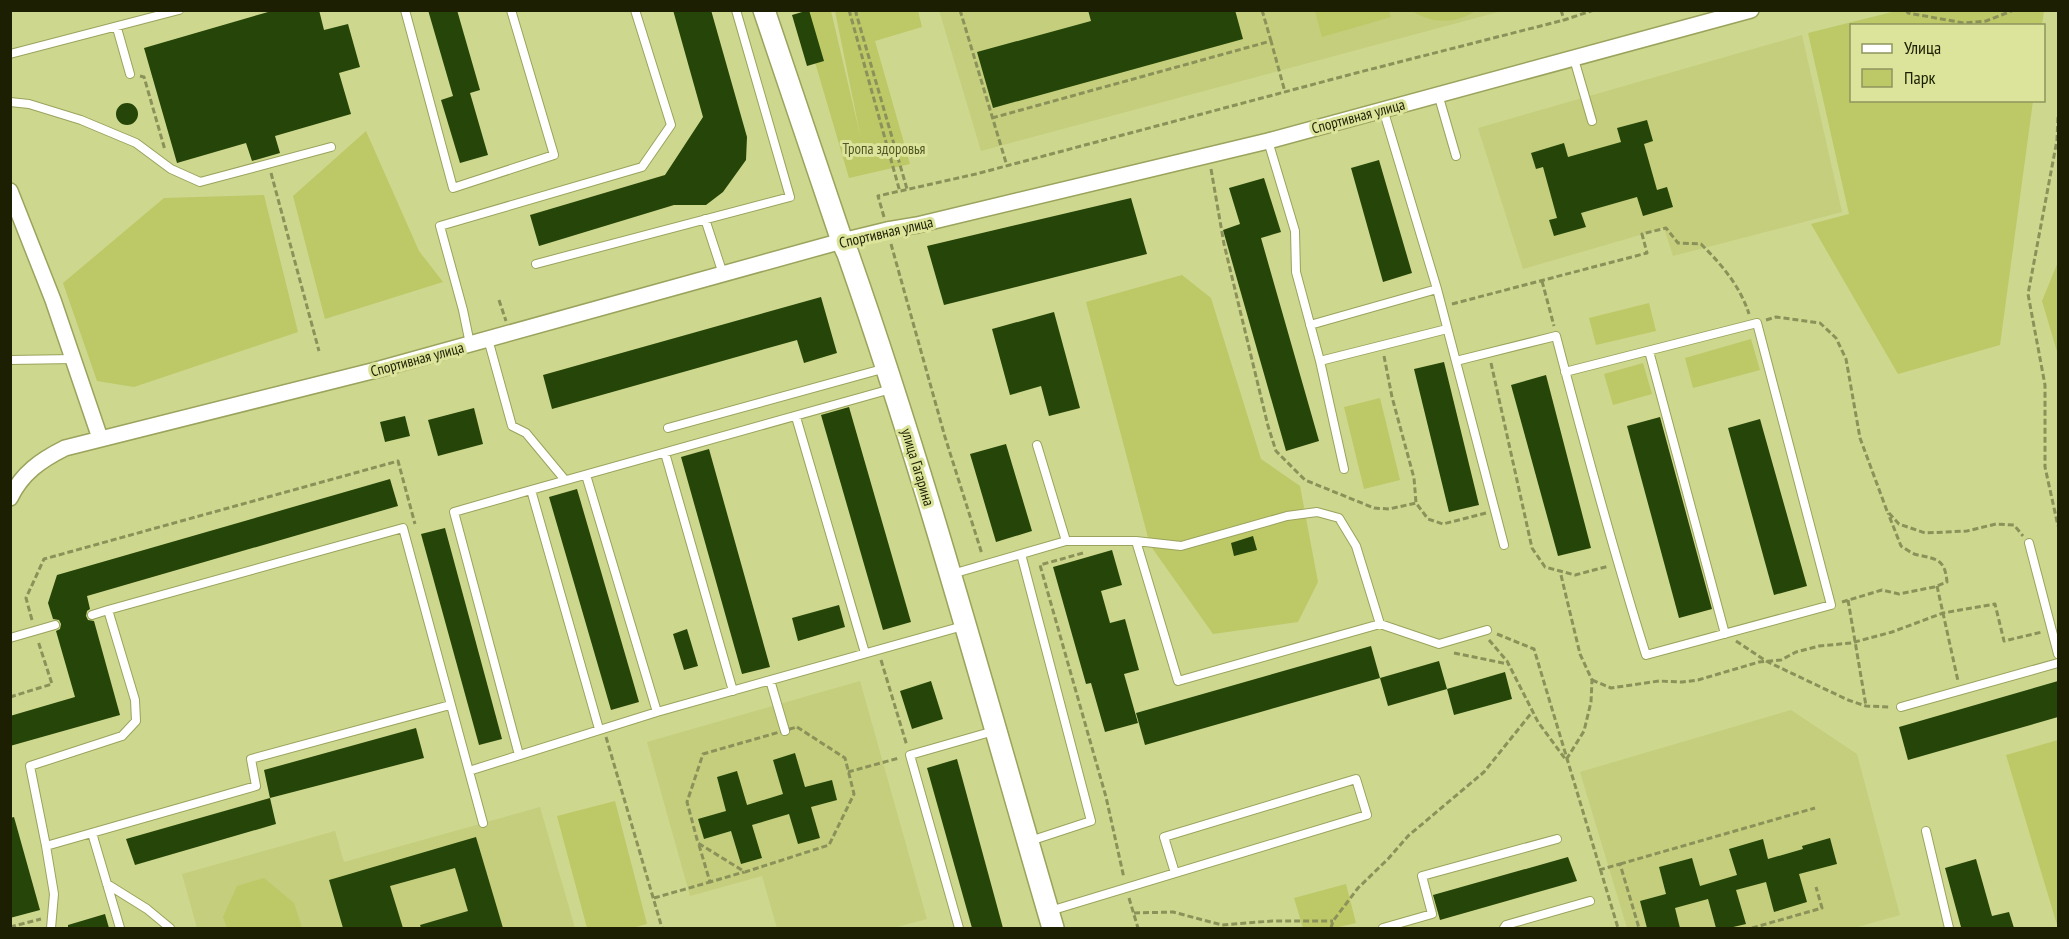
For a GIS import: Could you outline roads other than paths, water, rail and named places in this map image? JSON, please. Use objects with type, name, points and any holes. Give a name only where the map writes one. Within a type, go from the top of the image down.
[{"type":"street","name":"улица Гагарина","points":[[764,10],[887,368],[951,574],[1051,920]]},
{"type":"street","name":"Спортивная улица","points":[[10,498],[27,471],[44,459],[65,448],[100,438],[376,370],[842,241],[1268,141],[1751,10]]},
{"type":"street","points":[[10,192],[74,359],[100,438]]},
{"type":"lane","points":[[10,54],[179,10]]},
{"type":"lane","points":[[405,10],[453,188],[554,155],[511,10]]},
{"type":"lane","points":[[470,344],[440,226],[642,167],[671,125],[635,10]]},
{"type":"lane","points":[[536,264],[790,197],[736,10]]},
{"type":"lane","points":[[117,28],[130,74]]},
{"type":"lane","points":[[1574,59],[1592,121]]},
{"type":"lane","points":[[1438,94],[1456,156]]},
{"type":"lane","points":[[10,102],[29,104],[81,120],[136,143],[171,169],[200,182],[331,147]]},
{"type":"lane","points":[[1383,109],[1437,289],[1504,545]]},
{"type":"lane","points":[[1268,141],[1295,231],[1296,272],[1320,361],[1344,469]]},
{"type":"lane","points":[[705,219],[723,274]]},
{"type":"lane","points":[[1310,325],[1437,289]]},
{"type":"lane","points":[[1456,361],[1556,336],[1617,563],[1646,655],[1831,604],[1757,323],[1566,372]]},
{"type":"lane","points":[[1320,361],[1447,329]]},
{"type":"lane","points":[[488,339],[512,426],[526,433],[565,480]]},
{"type":"lane","points":[[1649,351],[1725,634]]},
{"type":"lane","points":[[10,360],[74,359]]},
{"type":"lane","points":[[668,428],[887,368]]},
{"type":"lane","points":[[519,755],[454,512],[893,389]]},
{"type":"lane","points":[[796,417],[865,653]]},
{"type":"lane","points":[[1036,445],[1066,542]]},
{"type":"lane","points":[[665,453],[733,690]]},
{"type":"lane","points":[[586,475],[657,712]]},
{"type":"lane","points":[[531,490],[601,729]]},
{"type":"lane","points":[[951,574],[1066,542],[1136,541],[1181,546],[1287,516],[1317,512],[1339,518],[1356,546],[1380,624]]},
{"type":"lane","points":[[92,615],[403,528],[483,823]]},
{"type":"lane","points":[[1136,541],[1178,681],[1380,624],[1439,644],[1485,631]]},
{"type":"lane","points":[[2029,543],[2058,654]]},
{"type":"lane","points":[[1021,554],[1091,821],[1028,841]]},
{"type":"lane","points":[[51,928],[54,894],[30,766],[122,736],[136,721],[135,700],[108,610]]},
{"type":"lane","points":[[10,638],[55,625]]},
{"type":"lane","points":[[469,771],[657,712],[965,625]]},
{"type":"lane","points":[[1901,707],[2058,663]]},
{"type":"lane","points":[[770,680],[784,731]]},
{"type":"lane","points":[[46,846],[256,786],[251,759],[450,705]]},
{"type":"lane","points":[[959,928],[910,755],[996,731]]},
{"type":"lane","points":[[1051,920],[1126,888],[1367,815],[1356,779],[1164,837],[1175,873]]},
{"type":"lane","points":[[1926,831],[1949,928]]},
{"type":"lane","points":[[92,833],[120,928]]},
{"type":"lane","points":[[1383,928],[1432,914],[1422,876],[1557,839]]},
{"type":"lane","points":[[107,884],[147,909],[170,928]]},
{"type":"lane","points":[[1504,928],[1590,901]]},
{"type":"park label","name":"Тропа здоровья","points":[[884,148]]}]
